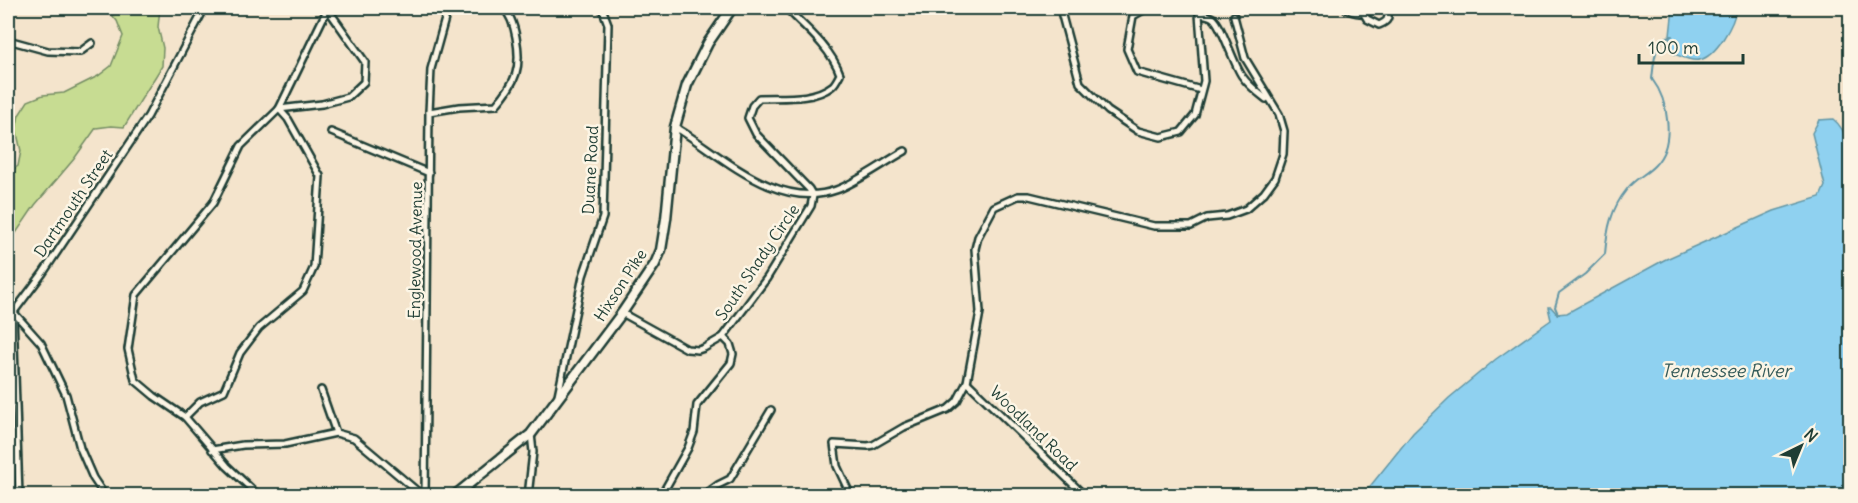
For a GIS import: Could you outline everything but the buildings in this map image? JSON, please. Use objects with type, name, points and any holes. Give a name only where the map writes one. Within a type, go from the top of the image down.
[{"type":"main road","name":"Hixson Pike","points":[[454,495],[531,434],[622,313],[655,264],[666,219],[675,127],[687,86],[708,44],[732,8]]},
{"type":"street","name":"Dartmouth Street","points":[[10,314],[43,273],[148,116],[201,15],[202,8]]},
{"type":"street","points":[[259,495],[212,450],[185,417],[135,380],[128,349],[136,295],[213,203],[242,146],[279,109],[328,8],[365,62],[364,82],[348,98],[322,104],[279,109]]},
{"type":"street","name":"Englewood Avenue","points":[[424,495],[431,69],[448,8]]},
{"type":"street","points":[[429,112],[459,107],[496,105],[508,91],[520,58],[514,27],[503,8]]},
{"type":"street","name":"Duane Road","points":[[557,401],[583,276],[603,217],[608,24],[602,8]]},
{"type":"street","points":[[786,8],[820,43],[837,64],[840,74],[834,86],[823,91],[803,96],[759,98],[752,106],[748,118],[756,134],[813,196]]},
{"type":"street","points":[[1060,8],[1080,83],[1108,111],[1138,131],[1161,137],[1181,132],[1195,116],[1204,81],[1200,14],[1213,18],[1219,24],[1232,58],[1242,76],[1251,88],[1271,102]]},
{"type":"street","points":[[1147,8],[1133,16],[1127,49],[1137,72],[1201,90]]},
{"type":"street","points":[[1345,8],[1357,14],[1364,14],[1377,8]]},
{"type":"street","points":[[1364,14],[1367,19],[1378,24],[1386,22],[1388,12],[1383,8]]},
{"type":"street","points":[[851,495],[837,466],[834,444],[873,445],[904,427],[948,409],[957,401],[967,382],[980,312],[975,249],[978,237],[994,207],[1018,196],[1029,196],[1154,226],[1191,226],[1207,218],[1227,216],[1246,209],[1264,193],[1275,178],[1283,154],[1284,131],[1279,114],[1245,58],[1233,16]]},
{"type":"street","points":[[8,40],[48,51],[80,52],[92,43]]},
{"type":"street","points":[[185,417],[200,402],[224,391],[240,353],[259,328],[303,291],[314,267],[320,176],[288,119],[279,109]]},
{"type":"street","points":[[675,127],[739,170],[767,185],[784,192],[807,193],[813,196],[837,190],[905,151]]},
{"type":"street","points":[[331,132],[429,173]]},
{"type":"street","name":"South Shady Circle","points":[[622,313],[687,349],[704,348],[723,337],[767,278],[811,206],[813,196]]},
{"type":"street","points":[[8,304],[19,495]]},
{"type":"street","points":[[10,314],[41,343],[66,395],[80,448],[93,478],[105,495]]},
{"type":"street","points":[[661,495],[688,448],[694,432],[697,405],[731,363],[733,354],[730,344],[723,337]]},
{"type":"street","name":"Woodland Road","points":[[967,382],[1083,494]]},
{"type":"street","points":[[321,390],[336,433]]},
{"type":"street","points":[[703,495],[730,479],[771,410]]},
{"type":"street","points":[[212,450],[243,445],[285,444],[336,433],[354,438],[424,495]]},
{"type":"street","points":[[528,495],[533,453],[531,434]]},
{"type":"green space","points":[[106,8],[160,8],[158,27],[163,48],[162,66],[124,127],[96,128],[74,159],[35,205],[12,239],[8,241],[11,210],[8,201],[8,173],[18,166],[21,151],[16,129],[19,115],[28,101],[43,95],[64,93],[98,76],[111,66],[123,36],[117,21]]},
{"type":"water","points":[[1673,8],[1736,8],[1728,30],[1718,46],[1705,58],[1696,60],[1672,53],[1669,45]]},
{"type":"water","name":"Tennessee River","points":[[1833,119],[1839,124],[1846,137],[1849,153],[1850,495],[1363,495],[1413,433],[1449,398],[1496,359],[1551,320],[1548,307],[1551,307],[1557,314],[1567,313],[1664,260],[1774,211],[1820,197],[1825,186],[1812,133],[1819,120]]},
{"type":"waterway","points":[[1558,314],[1555,307],[1559,293],[1585,274],[1605,254],[1607,236],[1617,204],[1630,185],[1652,168],[1662,156],[1666,146],[1666,110],[1652,79],[1658,46],[1666,38],[1672,36]]}]
